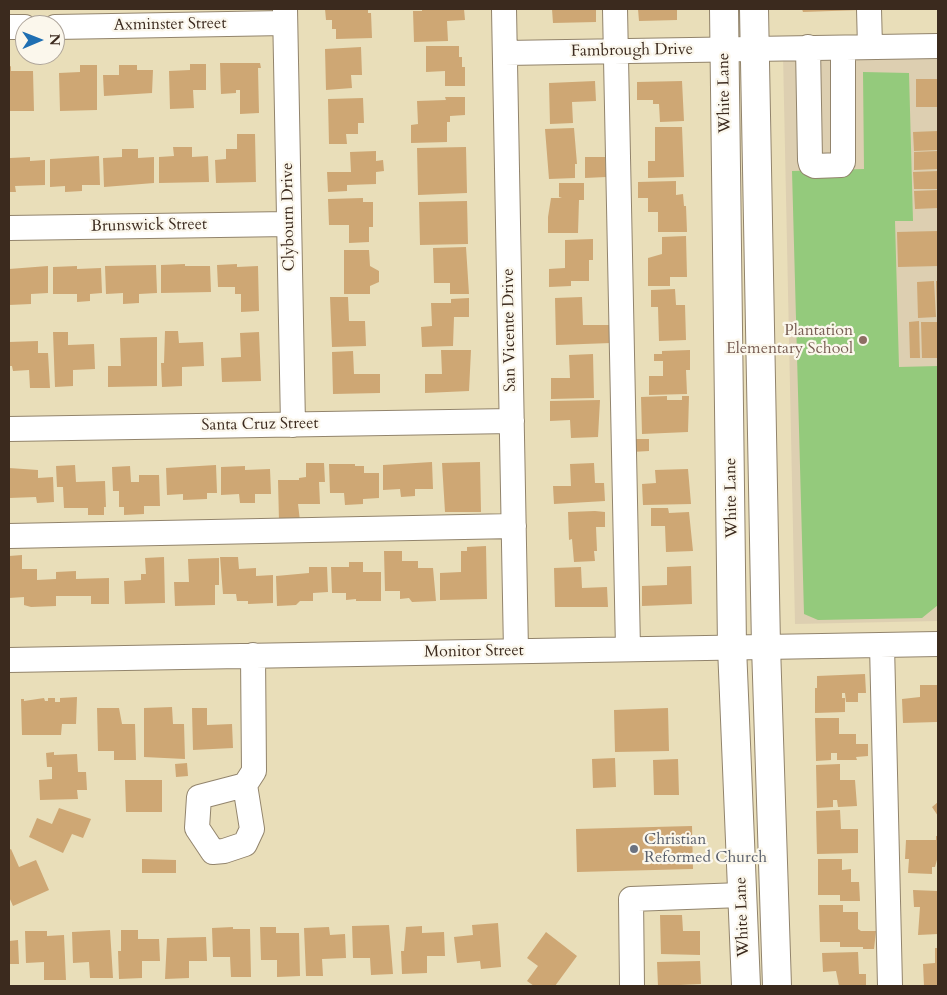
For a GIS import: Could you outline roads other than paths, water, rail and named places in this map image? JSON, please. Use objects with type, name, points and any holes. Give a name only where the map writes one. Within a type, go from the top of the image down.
[{"type":"main road","name":"White Lane","points":[[724,9],[734,605],[732,647],[746,986]]},
{"type":"main road","name":"White Lane","points":[[754,9],[766,646],[777,986]]},
{"type":"street","name":"San Vicente Drive","points":[[504,9],[516,651]]},
{"type":"street","points":[[615,9],[628,649]]},
{"type":"street","points":[[869,9],[870,47]]},
{"type":"street","name":"Axminster Street","points":[[65,27],[285,16]]},
{"type":"street","name":"Clybourn Drive","points":[[285,16],[293,424]]},
{"type":"street","name":"Fambrough Drive","points":[[505,53],[938,46]]},
{"type":"street","points":[[808,47],[810,160],[814,166],[841,165],[843,162],[843,48]]},
{"type":"street","name":"Brunswick Street","points":[[9,228],[289,224]]},
{"type":"street","name":"Santa Cruz Street","points":[[9,429],[512,421]]},
{"type":"street","points":[[9,536],[514,526]]},
{"type":"street","name":"Monitor Street","points":[[9,660],[938,644]]},
{"type":"street","points":[[882,645],[890,986]]},
{"type":"street","points":[[245,785],[254,771],[253,656]]},
{"type":"street","points":[[632,986],[631,898],[742,895]]},
{"type":"place","name":"Plantation Elementary School","points":[[863,340]]},
{"type":"place","name":"Christian Reformed Church","points":[[634,849]]}]
